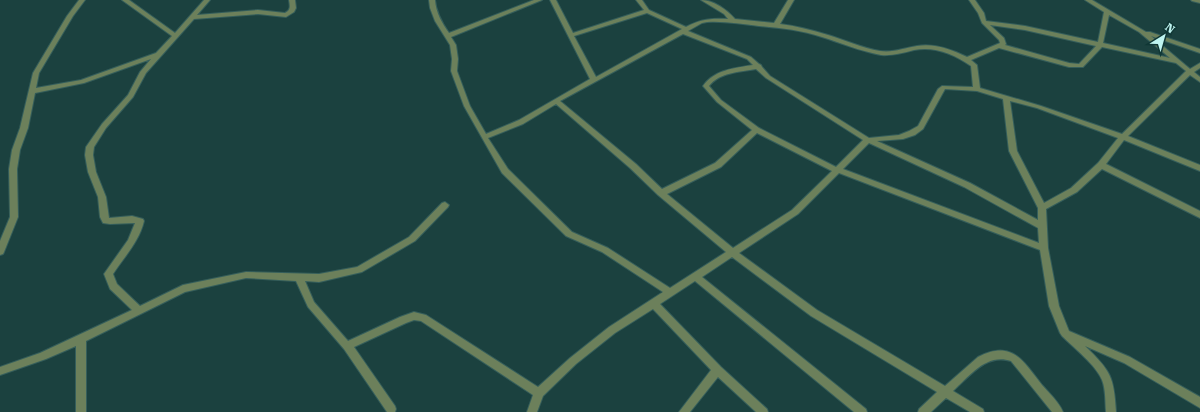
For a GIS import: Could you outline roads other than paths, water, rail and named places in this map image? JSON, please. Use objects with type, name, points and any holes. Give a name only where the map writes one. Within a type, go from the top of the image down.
[{"type":"street","points":[[0,252],[14,217],[13,169],[16,150],[24,128],[36,73],[70,16],[82,0]]},
{"type":"street","points":[[125,0],[174,36]]},
{"type":"street","points":[[139,310],[113,286],[108,274],[128,248],[140,221],[136,219],[106,220],[104,217],[102,197],[92,172],[89,155],[90,147],[104,126],[131,96],[143,72],[207,0]]},
{"type":"street","points":[[192,17],[258,12],[286,15],[291,12],[293,8],[292,0]]},
{"type":"street","points":[[432,0],[433,8],[438,21],[453,45],[455,59],[454,71],[467,106],[505,171],[569,234],[605,250],[670,292]]},
{"type":"street","points":[[447,36],[539,0]]},
{"type":"street","points":[[553,0],[594,80]]},
{"type":"street","points":[[639,0],[647,11],[684,30],[749,58],[768,76],[868,140],[967,186],[1042,226]]},
{"type":"street","points":[[704,0],[726,13],[733,21]]},
{"type":"street","points":[[776,25],[791,0]]},
{"type":"street","points":[[968,59],[1000,46],[1004,41],[984,22],[981,13],[972,0]]},
{"type":"street","points":[[1088,0],[1142,31],[1200,80]]},
{"type":"street","points":[[1194,0],[1200,1]]},
{"type":"street","points":[[571,35],[647,11]]},
{"type":"street","points":[[1000,46],[1081,66],[1100,45],[1107,11]]},
{"type":"street","points":[[484,137],[521,122],[684,30],[710,19],[776,25],[822,35],[879,53],[896,54],[924,46],[933,47],[968,59],[974,64],[977,88]]},
{"type":"street","points":[[984,22],[1025,28],[1179,62]]},
{"type":"street","points":[[1142,31],[1200,51]]},
{"type":"street","points":[[33,91],[82,82],[159,54]]},
{"type":"street","points":[[1042,208],[1074,190],[1101,165],[1123,137],[1189,72],[1200,65]]},
{"type":"street","points":[[759,66],[718,75],[708,82],[706,86],[719,101],[756,130],[837,170],[1044,248]]},
{"type":"street","points":[[532,412],[539,393],[573,361],[612,330],[734,253],[795,212],[868,140],[900,137],[921,128],[941,89],[944,87],[977,88],[1123,137],[1200,168]]},
{"type":"street","points":[[1006,98],[1013,151],[1042,208],[1044,248],[1054,306],[1065,333],[1099,366],[1107,379],[1110,393],[1111,412]]},
{"type":"street","points":[[556,101],[633,166],[661,193],[705,231],[814,313],[979,412]]},
{"type":"street","points":[[661,193],[718,165],[756,130]]},
{"type":"street","points":[[1101,165],[1200,215]]},
{"type":"street","points":[[0,371],[43,356],[184,289],[246,275],[319,278],[359,270],[412,239],[445,205]]},
{"type":"street","points":[[696,277],[862,412]]},
{"type":"street","points":[[299,278],[311,304],[347,346],[390,409]]},
{"type":"street","points":[[653,303],[717,370],[763,412]]},
{"type":"street","points":[[347,346],[403,320],[414,316],[423,318],[539,393]]},
{"type":"street","points":[[1065,333],[1127,360],[1200,403]]},
{"type":"street","points":[[81,339],[81,412]]},
{"type":"street","points":[[923,412],[946,393],[981,360],[990,355],[1006,354],[1014,358],[1058,412]]},
{"type":"street","points":[[684,412],[717,370]]}]
